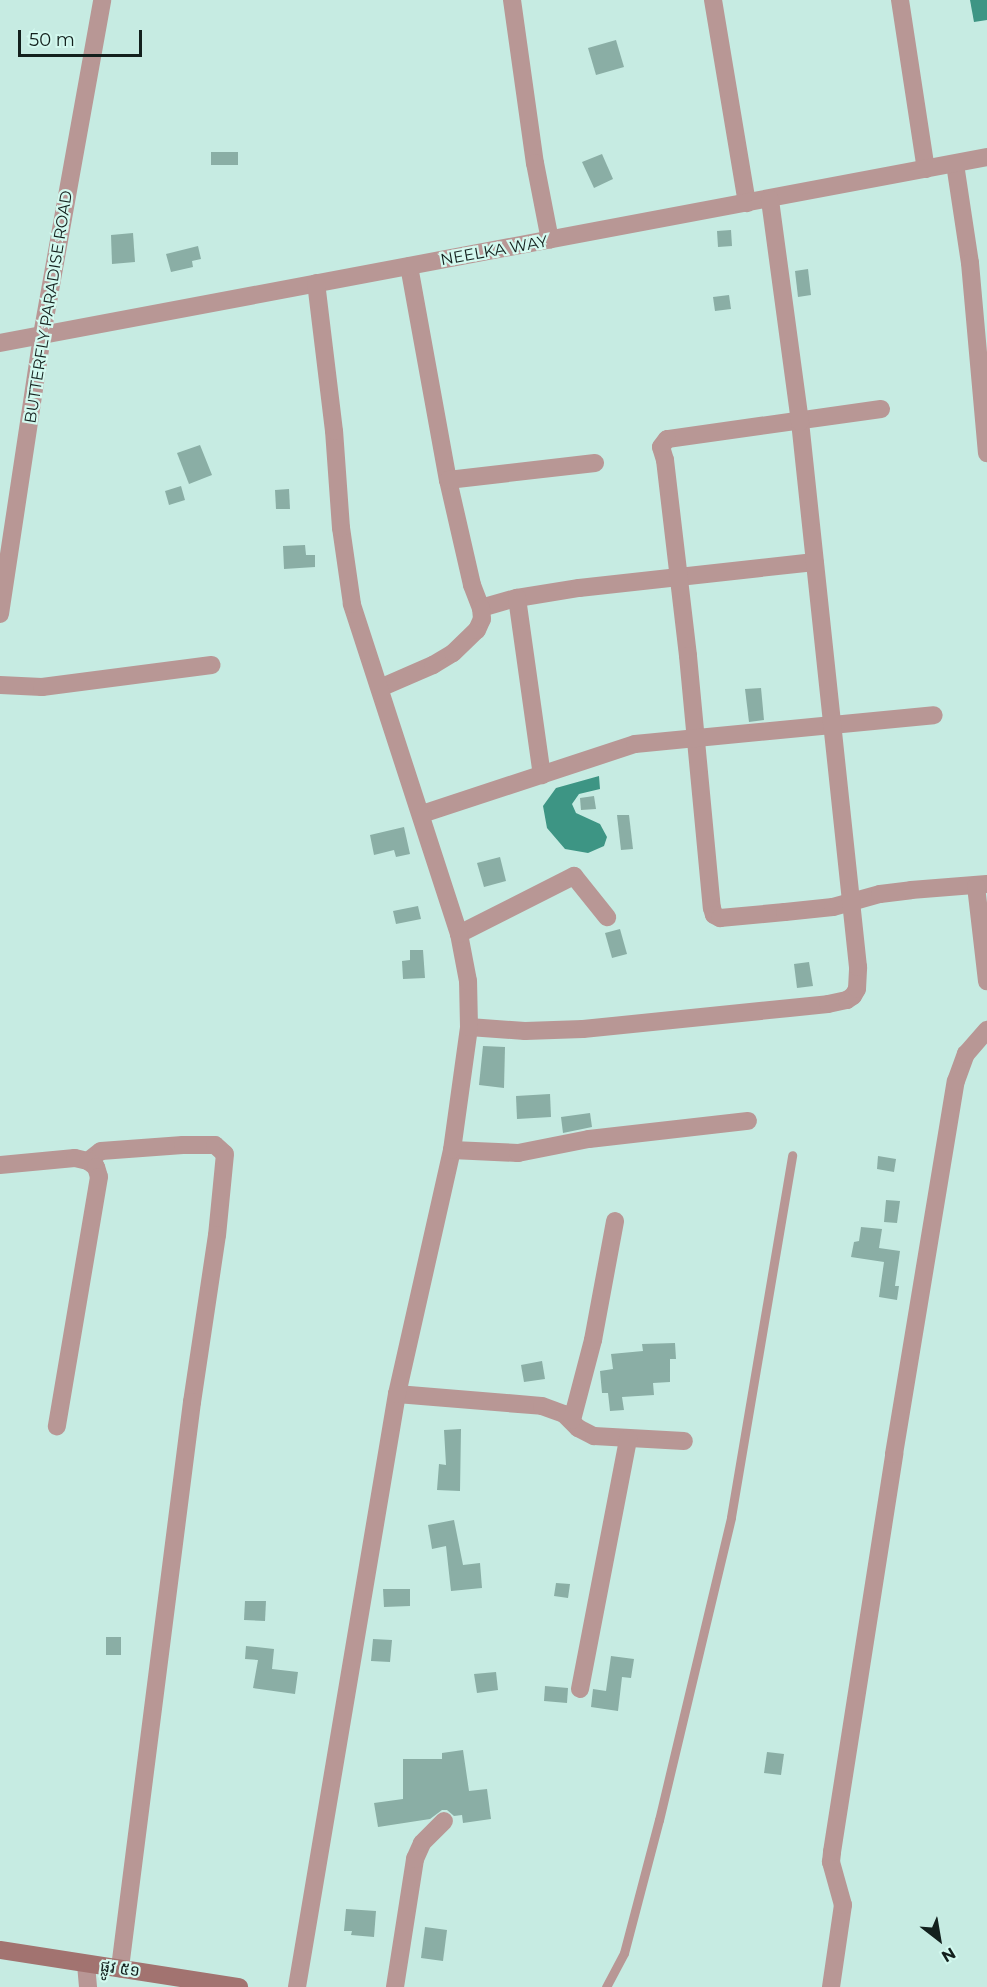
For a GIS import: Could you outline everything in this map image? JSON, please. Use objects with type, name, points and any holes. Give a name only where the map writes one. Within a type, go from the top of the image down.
[{"type":"main road","name":"ផ្លូវ ៥១","points":[[0,1950],[239,1987]]},
{"type":"street","name":"BUTTERFLY PARADISE ROAD","points":[[0,614],[42,335],[102,0]]},
{"type":"street","points":[[512,0],[534,163],[550,240]]},
{"type":"street","points":[[713,0],[747,203]]},
{"type":"street","points":[[900,0],[926,169]]},
{"type":"street","name":"NEELKA WAY","points":[[0,343],[987,158]]},
{"type":"street","points":[[955,164],[970,263],[987,453]]},
{"type":"street","points":[[469,1027],[525,1031],[583,1029],[846,1000],[853,996],[859,980],[800,422],[770,199]]},
{"type":"street","points":[[380,688],[433,665],[453,653],[477,630],[482,619],[448,480],[409,266]]},
{"type":"street","points":[[297,1987],[398,1394],[452,1150],[469,1027],[468,981],[459,934],[422,814],[352,604],[341,528],[334,431],[316,283]]},
{"type":"street","points":[[881,409],[665,440],[661,447],[665,460],[714,915],[720,918],[833,907],[850,901],[911,890],[982,885],[987,981]]},
{"type":"street","points":[[448,480],[595,463]]},
{"type":"street","points":[[481,608],[517,598],[815,562]]},
{"type":"street","points":[[517,598],[542,775]]},
{"type":"street","points":[[0,685],[42,687],[212,665]]},
{"type":"street","points":[[422,814],[634,744],[934,715]]},
{"type":"street","points":[[459,934],[574,876],[608,917]]},
{"type":"street","points":[[831,1987],[843,1905],[831,1862],[832,1852],[894,1454],[956,1081],[966,1054],[987,1030]]},
{"type":"street","points":[[452,1150],[518,1153],[589,1139],[748,1121]]},
{"type":"street","points":[[88,1161],[101,1151],[183,1145],[215,1145],[225,1154],[217,1235],[192,1402],[120,1968]]},
{"type":"street","points":[[0,1165],[75,1158],[88,1161],[96,1167],[99,1177],[98,1194],[57,1426]]},
{"type":"street","points":[[572,1420],[593,1340],[615,1221]]},
{"type":"street","points":[[398,1394],[542,1406],[557,1410],[586,1433],[594,1436],[684,1441]]},
{"type":"street","points":[[580,1689],[628,1439]]},
{"type":"street","points":[[395,1987],[415,1859],[422,1843],[444,1821]]},
{"type":"street","points":[[86,1964],[88,1987]]},
{"type":"lane","points":[[606,1987],[624,1953],[659,1820],[731,1517],[792,1155]]},
{"type":"shaded area","points":[[970,0],[987,0],[987,20],[974,22]]},
{"type":"shaded area","points":[[599,776],[600,789],[579,794],[572,804],[576,813],[600,824],[607,837],[604,846],[588,853],[565,849],[547,828],[543,806],[556,788]]},
{"type":"building","points":[[616,40],[624,67],[596,75],[588,48]]},
{"type":"building","points":[[211,152],[238,152],[238,165],[211,165]]},
{"type":"building","points":[[602,154],[613,179],[594,188],[582,162]]},
{"type":"building","points":[[731,230],[732,246],[718,247],[717,231]]},
{"type":"building","points":[[133,233],[135,262],[112,264],[111,235]]},
{"type":"building","points":[[198,246],[201,259],[192,261],[193,267],[171,272],[166,254]]},
{"type":"building","points":[[808,269],[811,295],[798,297],[795,271]]},
{"type":"building","points":[[729,295],[731,309],[715,311],[713,297]]},
{"type":"building","points":[[200,445],[212,475],[189,484],[177,453]]},
{"type":"building","points":[[181,486],[185,500],[169,505],[165,491]]},
{"type":"building","points":[[289,489],[290,509],[276,509],[275,490]]},
{"type":"building","points":[[305,545],[306,555],[315,555],[315,567],[284,569],[283,546]]},
{"type":"building","points":[[761,688],[764,720],[749,722],[745,689]]},
{"type":"building","points":[[594,796],[596,809],[581,810],[580,798]]},
{"type":"building","points":[[617,815],[629,815],[633,849],[621,850]]},
{"type":"building","points":[[404,827],[410,854],[396,857],[394,850],[374,855],[370,835]]},
{"type":"building","points":[[500,857],[506,881],[484,887],[477,863]]},
{"type":"building","points":[[418,906],[421,919],[396,924],[393,911]]},
{"type":"building","points":[[620,929],[627,954],[612,958],[605,933]]},
{"type":"building","points":[[410,950],[423,950],[425,978],[403,979],[402,961],[410,960]]},
{"type":"building","points":[[809,962],[813,986],[797,988],[794,964]]},
{"type":"building","points":[[483,1046],[505,1047],[504,1088],[479,1085]]},
{"type":"building","points":[[550,1094],[551,1117],[517,1119],[516,1096]]},
{"type":"building","points":[[590,1113],[592,1127],[563,1133],[561,1117]]},
{"type":"building","points":[[878,1156],[896,1159],[894,1172],[877,1169]]},
{"type":"building","points":[[886,1200],[900,1201],[897,1223],[884,1222]]},
{"type":"building","points":[[861,1227],[882,1229],[879,1248],[900,1251],[895,1286],[899,1286],[897,1300],[879,1297],[884,1262],[851,1257],[854,1242],[859,1241]]},
{"type":"building","points":[[675,1343],[676,1359],[670,1359],[670,1382],[653,1383],[654,1395],[622,1397],[624,1410],[610,1411],[608,1393],[602,1393],[600,1371],[613,1369],[611,1354],[643,1351],[642,1344]]},
{"type":"building","points":[[542,1361],[545,1379],[524,1382],[521,1365]]},
{"type":"building","points":[[461,1429],[460,1491],[437,1490],[439,1464],[446,1465],[444,1430]]},
{"type":"building","points":[[454,1520],[463,1565],[480,1563],[482,1588],[451,1591],[446,1546],[432,1549],[428,1525]]},
{"type":"building","points":[[556,1583],[570,1584],[568,1598],[554,1596]]},
{"type":"building","points":[[383,1589],[410,1589],[410,1606],[384,1607]]},
{"type":"building","points":[[245,1601],[266,1601],[265,1621],[244,1620]]},
{"type":"building","points":[[106,1637],[121,1637],[121,1655],[106,1655]]},
{"type":"building","points":[[373,1639],[392,1640],[390,1662],[371,1661]]},
{"type":"building","points":[[246,1646],[274,1649],[272,1669],[298,1672],[295,1694],[253,1688],[258,1660],[245,1659]]},
{"type":"building","points":[[611,1656],[634,1659],[631,1678],[622,1677],[618,1711],[591,1707],[593,1689],[606,1691]]},
{"type":"building","points":[[496,1672],[498,1690],[477,1693],[474,1674]]},
{"type":"building","points":[[545,1686],[568,1688],[567,1703],[544,1701]]},
{"type":"building","points":[[463,1750],[469,1791],[487,1789],[491,1819],[463,1823],[462,1815],[454,1816],[447,1810],[442,1810],[430,1819],[378,1827],[374,1803],[403,1799],[403,1759],[442,1759],[442,1753]]},
{"type":"building","points":[[767,1752],[784,1754],[781,1775],[764,1773]]},
{"type":"building","points":[[346,1909],[376,1911],[374,1937],[351,1935],[352,1931],[344,1931]]},
{"type":"building","points":[[425,1927],[447,1930],[443,1961],[421,1958]]}]
